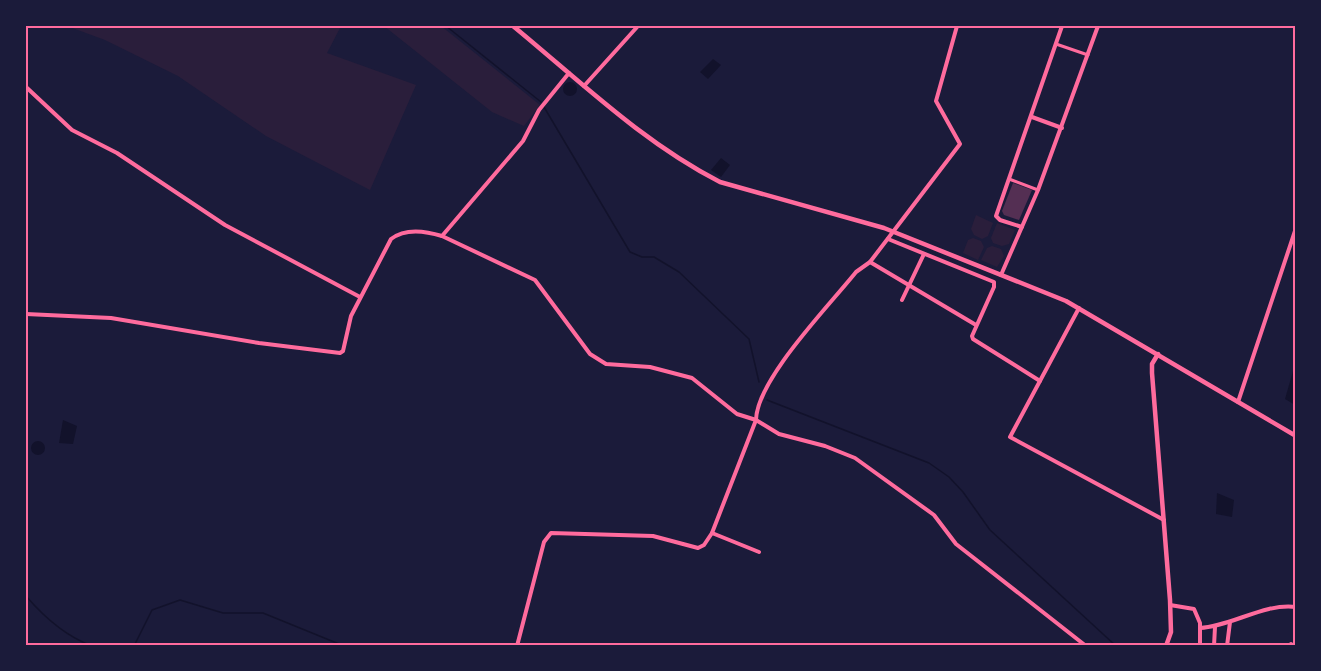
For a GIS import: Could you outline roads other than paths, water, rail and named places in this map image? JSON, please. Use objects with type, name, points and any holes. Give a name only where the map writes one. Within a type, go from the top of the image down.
[{"type":"street","points":[[513,26],[639,133],[720,182],[893,232],[1079,308],[1296,436]]},
{"type":"street","points":[[584,86],[638,26]]},
{"type":"street","points":[[517,645],[544,542],[551,533],[653,536],[698,548],[704,545],[712,533],[756,420],[756,410],[769,381],[856,272],[870,262],[960,144],[936,101],[957,26]]},
{"type":"street","points":[[1023,227],[1000,220],[996,216],[1062,26]]},
{"type":"street","points":[[1001,275],[1038,190],[1098,26]]},
{"type":"street","points":[[1056,44],[1089,55]]},
{"type":"street","points":[[442,236],[523,141],[539,111],[569,73]]},
{"type":"street","points":[[26,87],[72,130],[117,153],[225,225],[360,297]]},
{"type":"street","points":[[1032,117],[1062,128]]},
{"type":"street","points":[[1009,179],[1038,190]]},
{"type":"street","points":[[1238,402],[1296,228]]},
{"type":"street","points":[[26,314],[111,318],[259,344],[340,353],[343,351],[347,326],[360,297],[394,236],[419,231],[442,236],[535,280],[590,354],[606,364],[650,367],[692,378],[737,414],[756,420],[779,434],[825,446],[855,458],[934,515],[956,544],[1086,645]]},
{"type":"street","points":[[888,239],[993,282],[994,287],[976,325],[973,339],[1040,381]]},
{"type":"street","points":[[902,300],[924,254]]},
{"type":"street","points":[[870,262],[976,325]]},
{"type":"street","points":[[1079,308],[1010,437],[1164,520]]},
{"type":"street","points":[[1158,354],[1152,364],[1152,374],[1170,605],[1171,633],[1166,645]]},
{"type":"street","points":[[712,533],[759,552]]},
{"type":"street","points":[[1170,605],[1194,609],[1200,628],[1200,645]]},
{"type":"street","points":[[1200,628],[1215,627],[1280,606],[1296,607]]},
{"type":"street","points":[[1227,645],[1230,622]]},
{"type":"street","points":[[1214,645],[1215,627]]},
{"type":"waterway","points":[[446,26],[541,102]]},
{"type":"waterway","points":[[544,107],[630,252],[642,257],[654,257],[679,272],[749,339],[759,382]]},
{"type":"waterway","points":[[767,400],[929,463],[949,477],[963,492],[990,530],[1116,646]]},
{"type":"waterway","points":[[26,596],[56,625],[92,646]]},
{"type":"waterway","points":[[131,646],[135,644],[152,610],[180,600],[223,613],[263,613],[344,646]]}]
